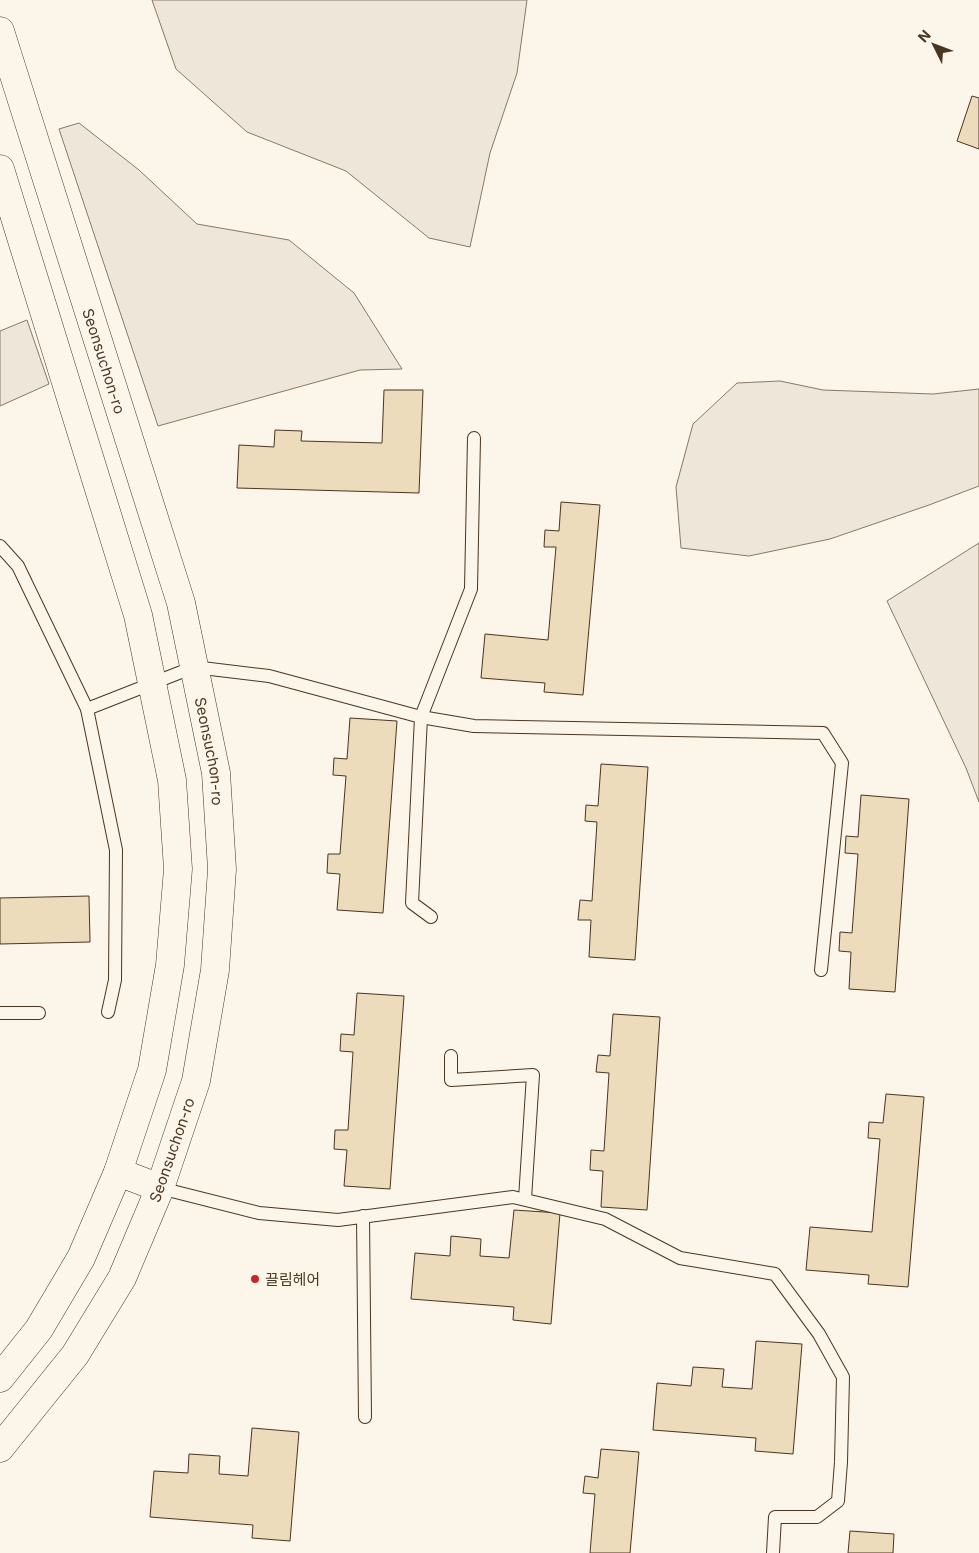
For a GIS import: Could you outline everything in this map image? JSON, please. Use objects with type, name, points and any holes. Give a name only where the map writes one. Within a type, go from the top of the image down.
[{"type":"street","name":"Seonsuchon-ro","points":[[0,30],[181,603],[216,773],[222,869],[215,970],[196,1081],[160,1188],[122,1278],[75,1355],[10,1438],[0,1448]]},
{"type":"street","points":[[0,169],[138,615],[172,780],[178,869],[170,965],[152,1070],[118,1172],[82,1258],[39,1329],[0,1378]]},
{"type":"street","points":[[118,1172],[160,1188]]},
{"type":"lane","points":[[431,917],[412,904],[421,717],[470,589],[474,438]]},
{"type":"lane","points":[[0,546],[18,566],[87,709],[116,850],[115,980],[108,1012]]},
{"type":"lane","points":[[87,709],[194,667],[269,676],[421,717],[474,726],[822,733],[842,763],[820,970]]},
{"type":"lane","points":[[0,1013],[38,1013]]},
{"type":"lane","points":[[451,1056],[451,1080],[533,1075],[525,1199]]},
{"type":"lane","points":[[160,1188],[259,1212],[338,1220],[513,1197],[605,1218],[680,1258],[775,1274],[819,1334],[843,1377],[838,1501],[817,1516],[775,1517],[773,1553]]},
{"type":"lane","points":[[363,1216],[365,1417]]},
{"type":"shaded area","points":[[152,0],[527,0],[517,73],[490,153],[470,247],[429,238],[346,171],[247,132],[176,69]]},
{"type":"shaded area","points":[[79,123],[139,170],[197,224],[289,240],[354,293],[402,369],[360,370],[158,426],[59,129]]},
{"type":"shaded area","points":[[27,320],[49,384],[0,406],[0,331]]},
{"type":"shaded area","points":[[780,381],[823,390],[933,394],[979,389],[979,486],[830,539],[749,556],[681,548],[676,487],[693,424],[737,383]]},
{"type":"shaded area","points":[[979,543],[979,802],[966,768],[887,601]]},
{"type":"building","points":[[972,96],[979,98],[979,149],[957,141]]},
{"type":"building","points":[[384,390],[423,390],[419,493],[237,488],[239,445],[274,447],[275,430],[302,431],[301,441],[382,443]]},
{"type":"building","points":[[561,502],[600,505],[583,695],[544,692],[545,683],[481,678],[485,634],[548,640],[556,547],[544,547],[545,530],[559,531]]},
{"type":"building","points":[[350,718],[397,721],[383,913],[337,910],[340,874],[327,873],[328,854],[340,854],[346,776],[333,775],[334,758],[347,759]]},
{"type":"building","points":[[601,764],[648,767],[635,960],[589,957],[591,920],[578,920],[580,900],[592,901],[597,822],[585,821],[586,805],[598,806]]},
{"type":"building","points":[[861,795],[909,799],[895,992],[849,989],[851,952],[839,951],[840,932],[852,933],[858,854],[845,853],[846,836],[858,837]]},
{"type":"building","points":[[89,896],[90,942],[0,944],[0,898]]},
{"type":"building","points":[[357,993],[404,996],[390,1189],[344,1186],[347,1150],[334,1149],[335,1130],[348,1130],[353,1052],[340,1051],[341,1034],[354,1035]]},
{"type":"building","points":[[613,1014],[660,1017],[647,1210],[601,1207],[603,1171],[590,1170],[591,1150],[604,1151],[609,1073],[596,1072],[598,1055],[610,1056]]},
{"type":"building","points":[[886,1094],[924,1097],[908,1287],[868,1284],[869,1275],[806,1270],[810,1227],[872,1232],[880,1139],[868,1138],[869,1122],[883,1123]]},
{"type":"building","points":[[514,1210],[560,1213],[551,1324],[513,1320],[514,1307],[411,1299],[415,1253],[450,1256],[451,1236],[481,1239],[480,1256],[509,1258]]},
{"type":"building","points":[[756,1341],[802,1344],[793,1454],[755,1451],[756,1438],[653,1430],[657,1383],[691,1386],[693,1367],[724,1369],[722,1387],[752,1389]]},
{"type":"building","points":[[252,1428],[299,1432],[290,1541],[252,1538],[253,1525],[150,1517],[154,1471],[188,1473],[189,1454],[220,1456],[219,1474],[248,1476]]},
{"type":"building","points":[[601,1449],[639,1452],[630,1553],[590,1553],[595,1494],[583,1493],[585,1476],[598,1478]]},
{"type":"building","points":[[850,1531],[894,1534],[893,1553],[848,1553]]},
{"type":"place","name":"끌림헤어","points":[[255,1279]]}]
